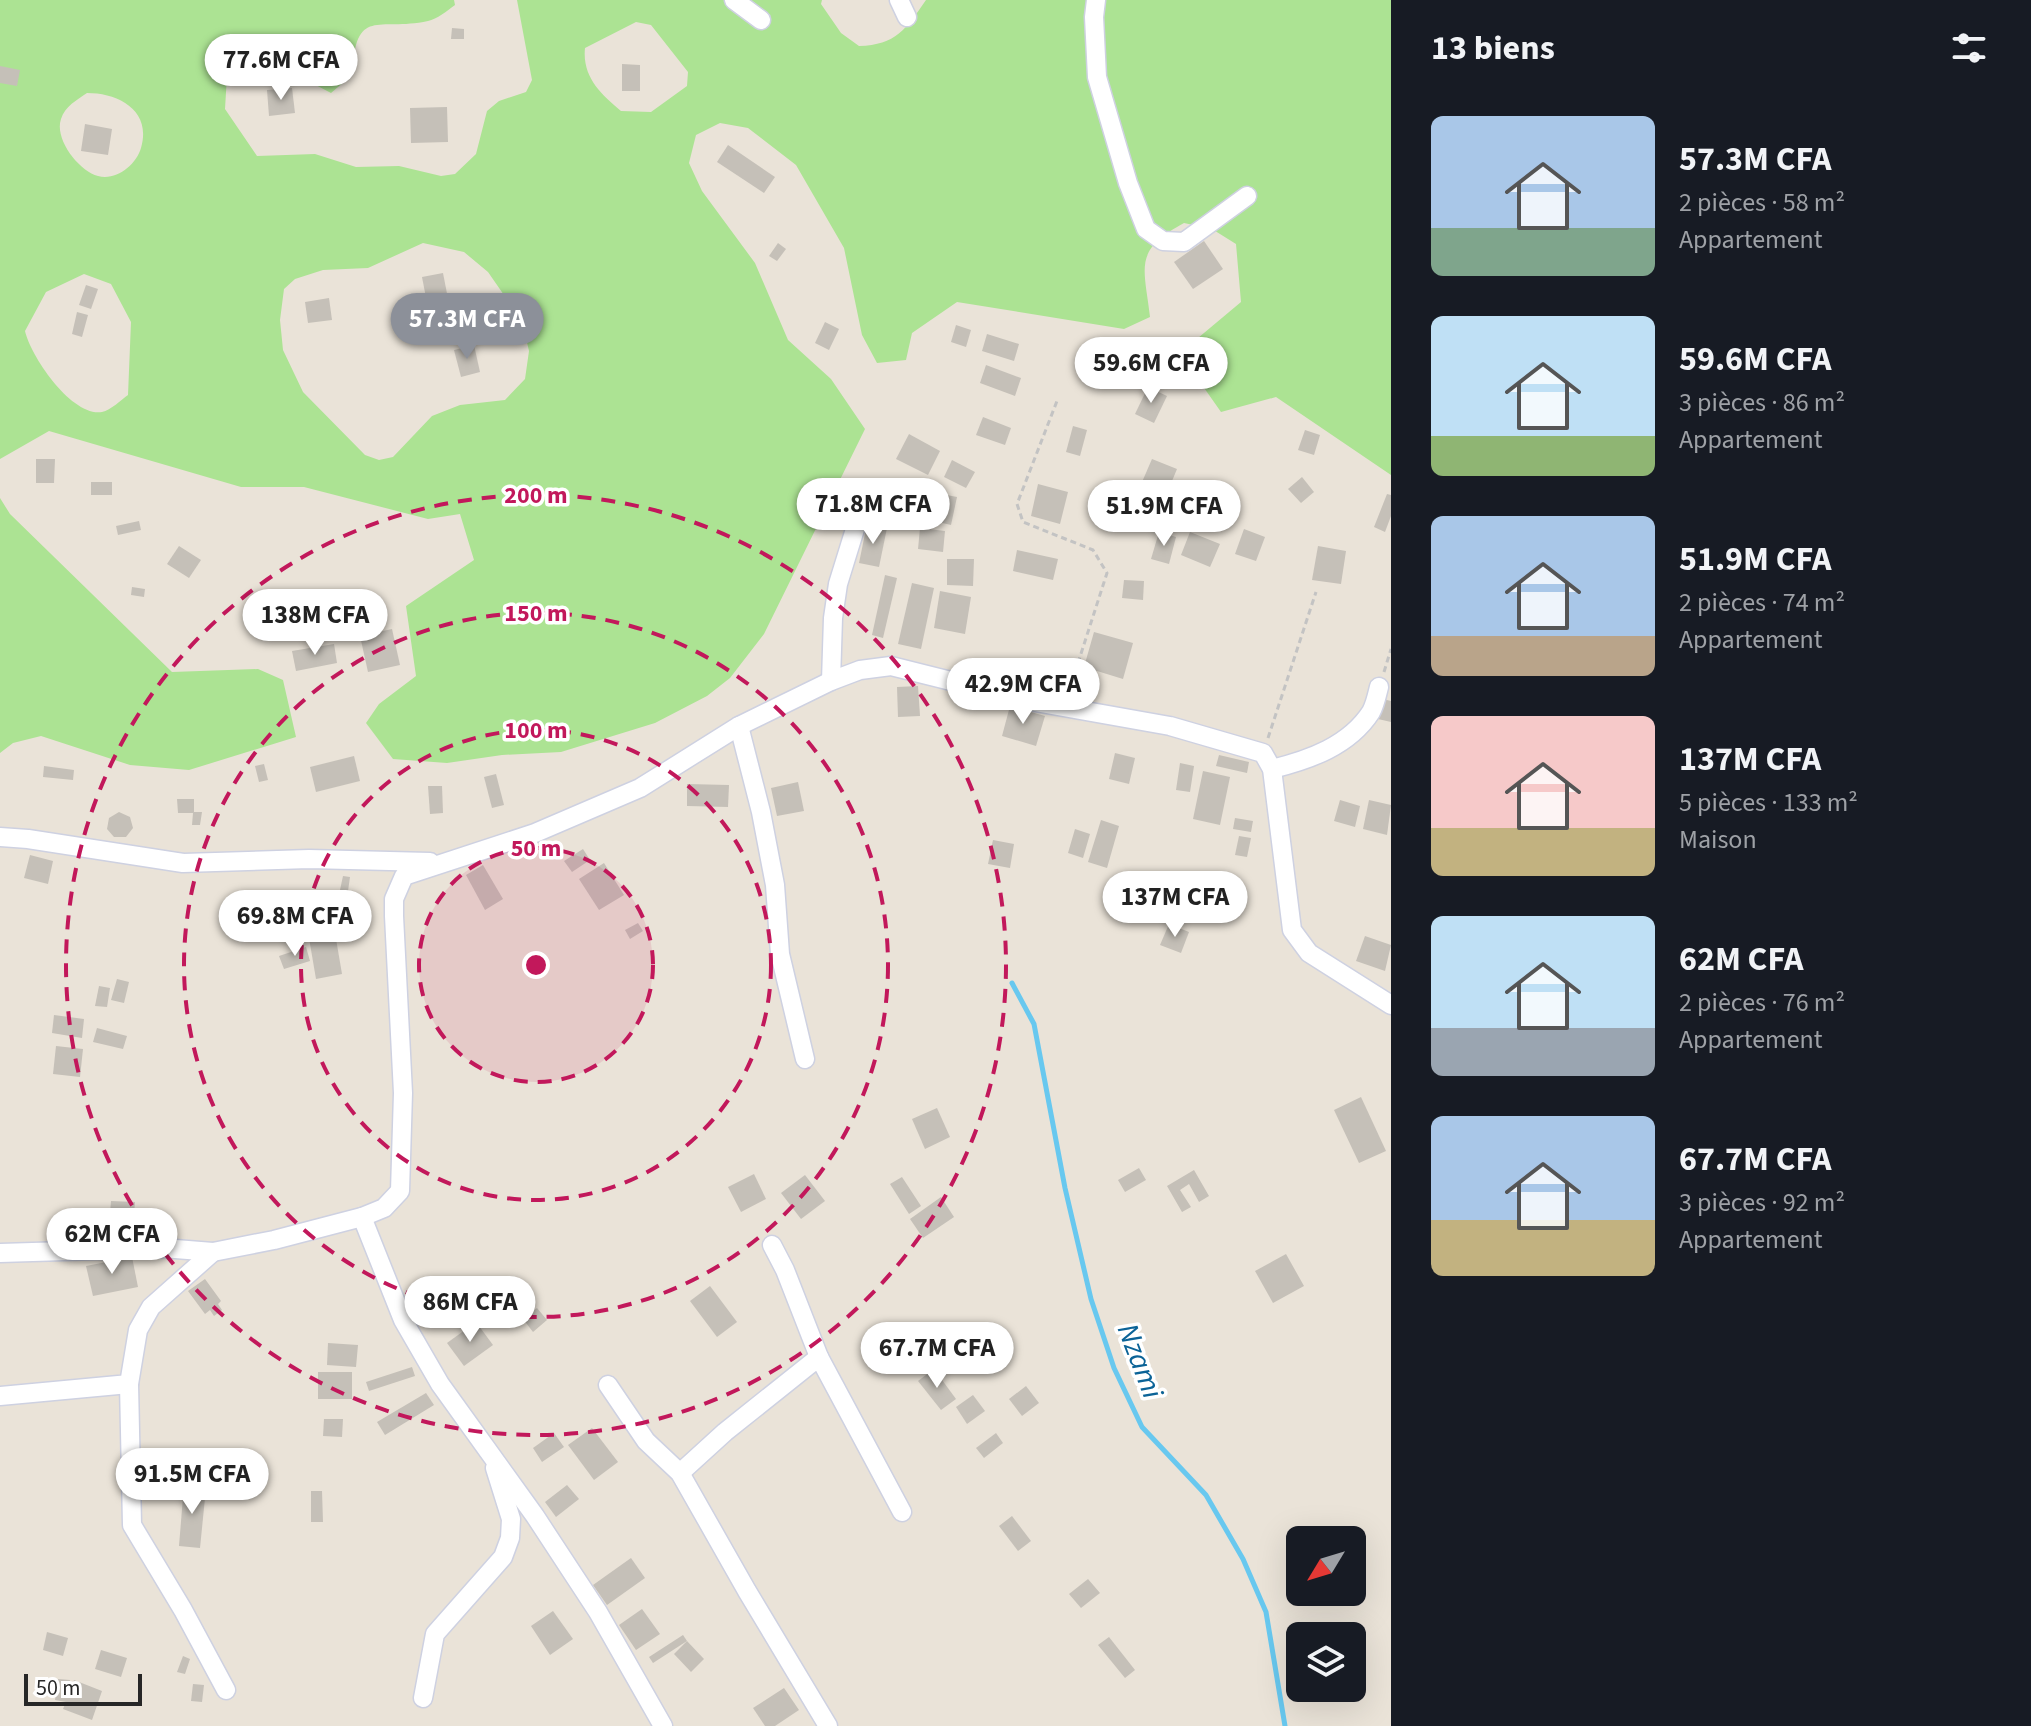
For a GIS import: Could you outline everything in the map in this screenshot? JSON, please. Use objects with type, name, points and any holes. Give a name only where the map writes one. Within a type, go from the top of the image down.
[{"type":"street","points":[[734,0],[761,20]]},
{"type":"street","points":[[1096,0],[1097,77],[1128,183],[1146,229],[1163,241],[1184,242],[1247,196]]},
{"type":"street","points":[[831,681],[833,618],[838,584],[864,500]]},
{"type":"street","points":[[0,1253],[163,1248],[213,1252],[274,1240],[362,1217],[384,1208],[400,1191],[403,1093],[394,899],[404,876],[535,833],[640,788],[739,726],[831,681],[860,670],[891,666],[1035,702],[1170,726],[1268,761],[1300,762],[1334,747],[1371,711],[1379,687]]},
{"type":"street","points":[[739,726],[761,812],[775,885],[780,954],[805,1059]]},
{"type":"street","points":[[1268,761],[1292,930],[1309,953],[1391,1005]]},
{"type":"street","points":[[0,837],[183,863],[309,859],[441,862]]},
{"type":"street","points":[[362,1217],[403,1320],[440,1384],[535,1516],[598,1612],[663,1726]]},
{"type":"street","points":[[772,1245],[819,1357],[902,1512]]},
{"type":"street","points":[[213,1252],[151,1307],[138,1330],[129,1384],[132,1525],[226,1690]]},
{"type":"street","points":[[680,1473],[725,1432],[819,1357]]},
{"type":"street","points":[[0,1396],[129,1384]]},
{"type":"street","points":[[608,1385],[646,1441],[680,1473],[818,1722]]},
{"type":"street","points":[[423,1698],[435,1634],[503,1557],[510,1538],[511,1519],[490,1454]]},
{"type":"path","points":[[1035,702],[1062,673],[1077,666],[1107,573],[1093,550],[1023,522],[1017,504],[1057,401]]},
{"type":"path","points":[[1268,761],[1316,592]]},
{"type":"path","points":[[1379,687],[1391,649]]},
{"type":"green space","points":[[0,0],[454,0],[455,5],[431,20],[383,24],[364,30],[354,53],[352,75],[331,93],[266,59],[251,59],[227,76],[225,109],[257,156],[315,154],[356,167],[399,166],[441,176],[455,174],[476,154],[487,111],[499,101],[526,92],[532,80],[517,0],[822,0],[821,4],[841,33],[859,46],[882,42],[899,34],[926,0],[1391,0],[1391,475],[1276,397],[1221,412],[1188,365],[1198,338],[1241,302],[1236,244],[1212,229],[1184,223],[1156,242],[1149,251],[1145,272],[1150,317],[1124,329],[957,302],[912,333],[906,360],[877,363],[862,335],[844,248],[796,165],[748,128],[720,123],[696,135],[689,163],[702,191],[755,263],[788,340],[831,379],[865,429],[764,634],[730,678],[707,696],[655,723],[561,752],[502,755],[447,763],[393,759],[366,723],[379,704],[416,676],[406,606],[474,560],[460,514],[428,519],[304,487],[241,487],[49,431],[0,459]],"holes":[[[636,22],[651,25],[688,72],[687,86],[651,112],[621,111],[594,84],[587,68],[585,48]],[[87,93],[110,96],[130,106],[142,123],[143,135],[141,148],[130,166],[118,174],[105,177],[83,168],[61,136],[61,119],[68,107]],[[423,243],[464,252],[488,272],[522,321],[529,351],[525,379],[505,400],[460,405],[432,416],[393,457],[379,460],[365,455],[303,392],[283,350],[280,320],[284,289],[295,279],[323,270],[368,268]],[[84,274],[111,284],[131,322],[128,395],[109,409],[90,411],[78,405],[54,383],[35,355],[25,331],[46,292]]]},
{"type":"green space","points":[[0,498],[10,514],[172,672],[258,669],[283,680],[296,737],[189,770],[130,765],[41,736],[13,743],[0,753]]},
{"type":"building","points":[[452,28],[464,29],[464,39],[451,39]]},
{"type":"building","points":[[622,64],[640,65],[640,91],[622,91]]},
{"type":"building","points":[[0,66],[20,70],[17,86],[0,83]]},
{"type":"building","points":[[292,88],[295,113],[269,116],[267,90]]},
{"type":"building","points":[[447,107],[448,142],[411,143],[410,108]]},
{"type":"building","points":[[85,124],[112,129],[108,155],[81,151]]},
{"type":"building","points":[[728,145],[775,177],[764,193],[717,162]]},
{"type":"building","points":[[1204,241],[1223,269],[1193,289],[1174,262]]},
{"type":"building","points":[[778,243],[786,249],[777,261],[769,256]]},
{"type":"building","points":[[443,273],[450,309],[429,313],[422,277]]},
{"type":"building","points":[[86,285],[98,289],[91,309],[79,305]]},
{"type":"building","points":[[329,298],[332,320],[308,323],[305,302]]},
{"type":"building","points":[[77,312],[88,315],[82,337],[72,334]]},
{"type":"building","points":[[825,322],[839,329],[829,350],[815,343]]},
{"type":"building","points":[[956,325],[971,330],[966,347],[951,342]]},
{"type":"building","points":[[987,334],[1019,344],[1014,361],[982,351]]},
{"type":"building","points":[[474,345],[480,372],[461,377],[454,350]]},
{"type":"building","points":[[1141,358],[1153,360],[1150,377],[1138,375]]},
{"type":"building","points":[[986,365],[1021,378],[1015,396],[980,383]]},
{"type":"building","points":[[1148,387],[1167,396],[1154,423],[1135,414]]},
{"type":"building","points":[[983,417],[1011,428],[1005,445],[976,435]]},
{"type":"building","points":[[1073,426],[1087,430],[1080,456],[1066,452]]},
{"type":"building","points":[[1305,430],[1320,435],[1314,455],[1298,450]]},
{"type":"building","points":[[909,434],[940,451],[928,475],[896,459]]},
{"type":"building","points":[[36,459],[55,459],[54,483],[36,483]]},
{"type":"building","points":[[1152,459],[1177,469],[1167,493],[1142,482]]},
{"type":"building","points":[[952,460],[975,472],[966,488],[944,477]]},
{"type":"building","points":[[1302,477],[1314,492],[1301,503],[1288,489]]},
{"type":"building","points":[[91,482],[112,482],[112,495],[91,495]]},
{"type":"building","points":[[1038,484],[1068,492],[1060,524],[1031,516]]},
{"type":"building","points":[[931,492],[957,497],[951,525],[925,519]]},
{"type":"building","points":[[1387,494],[1391,495],[1391,516],[1385,532],[1374,527]]},
{"type":"building","points":[[139,521],[141,530],[118,535],[116,526]]},
{"type":"building","points":[[867,524],[887,528],[879,567],[859,563]]},
{"type":"building","points":[[920,528],[945,531],[943,552],[918,549]]},
{"type":"building","points":[[1244,529],[1265,537],[1256,561],[1235,554]]},
{"type":"building","points":[[1159,532],[1176,537],[1169,564],[1151,559]]},
{"type":"building","points":[[1190,532],[1220,544],[1210,567],[1181,555]]},
{"type":"building","points":[[179,546],[201,560],[189,578],[167,564]]},
{"type":"building","points":[[1318,546],[1346,551],[1341,584],[1312,580]]},
{"type":"building","points":[[1017,550],[1058,559],[1053,580],[1013,571]]},
{"type":"building","points":[[947,559],[974,559],[973,586],[947,585]]},
{"type":"building","points":[[885,575],[897,578],[883,638],[872,635]]},
{"type":"building","points":[[1124,580],[1144,581],[1143,600],[1122,598]]},
{"type":"building","points":[[912,583],[934,588],[921,649],[898,644]]},
{"type":"building","points":[[132,587],[145,589],[144,597],[131,595]]},
{"type":"building","points":[[296,591],[301,610],[282,614],[277,596]]},
{"type":"building","points":[[940,591],[971,597],[965,634],[934,628]]},
{"type":"building","points":[[392,629],[400,665],[368,672],[360,636]]},
{"type":"building","points":[[1094,632],[1133,643],[1123,679],[1084,667]]},
{"type":"building","points":[[334,644],[337,663],[296,671],[292,651]]},
{"type":"building","points":[[918,686],[920,716],[898,717],[897,687]]},
{"type":"building","points":[[1383,699],[1391,701],[1391,722],[1378,719]]},
{"type":"building","points":[[1010,706],[1045,716],[1036,746],[1002,736]]},
{"type":"building","points":[[1115,753],[1135,758],[1129,784],[1109,779]]},
{"type":"building","points":[[1219,755],[1249,762],[1247,773],[1216,766]]},
{"type":"building","points":[[354,756],[360,781],[316,792],[310,767]]},
{"type":"building","points":[[1180,763],[1194,766],[1190,792],[1176,790]]},
{"type":"building","points":[[264,764],[268,780],[259,782],[255,766]]},
{"type":"building","points":[[44,766],[74,770],[73,780],[43,777]]},
{"type":"building","points":[[1203,771],[1230,777],[1220,825],[1193,819]]},
{"type":"building","points":[[496,774],[504,805],[492,808],[484,777]]},
{"type":"building","points":[[798,782],[804,811],[777,816],[771,788]]},
{"type":"building","points":[[687,784],[729,785],[728,807],[687,806]]},
{"type":"building","points":[[428,786],[442,786],[443,813],[430,814]]},
{"type":"building","points":[[177,799],[194,799],[194,812],[202,812],[200,825],[192,825],[193,813],[178,813]]},
{"type":"building","points":[[1340,800],[1360,806],[1355,827],[1334,821]]},
{"type":"building","points":[[1369,800],[1391,805],[1387,835],[1363,829]]},
{"type":"building","points":[[119,812],[130,817],[133,828],[126,837],[114,837],[107,829],[109,818]]},
{"type":"building","points":[[1235,818],[1253,821],[1251,832],[1233,829]]},
{"type":"building","points":[[1101,820],[1119,826],[1107,868],[1088,862]]},
{"type":"building","points":[[1075,829],[1090,834],[1083,858],[1068,853]]},
{"type":"building","points":[[1239,836],[1251,838],[1247,857],[1235,855]]},
{"type":"building","points":[[993,840],[1014,844],[1010,868],[988,864]]},
{"type":"building","points":[[583,849],[590,860],[572,872],[564,861]]},
{"type":"building","points":[[30,855],[53,861],[48,884],[24,878]]},
{"type":"building","points":[[604,863],[624,895],[599,910],[579,879]]},
{"type":"building","points":[[483,865],[503,899],[485,910],[466,875]]},
{"type":"building","points":[[343,876],[350,877],[348,891],[340,890]]},
{"type":"building","points":[[328,892],[342,974],[316,979],[302,897]]},
{"type":"building","points":[[638,923],[643,931],[630,939],[625,930]]},
{"type":"building","points":[[1169,924],[1189,932],[1181,953],[1160,945]]},
{"type":"building","points":[[1365,936],[1391,945],[1385,971],[1356,961]]},
{"type":"building","points":[[306,947],[310,961],[284,969],[279,956]]},
{"type":"building","points":[[117,979],[129,982],[124,1003],[111,1000]]},
{"type":"building","points":[[99,986],[110,988],[107,1007],[95,1006]]},
{"type":"building","points":[[54,1015],[84,1019],[82,1038],[52,1033]]},
{"type":"building","points":[[97,1028],[127,1036],[123,1049],[93,1042]]},
{"type":"building","points":[[56,1046],[83,1049],[80,1077],[53,1074]]},
{"type":"building","points":[[1361,1097],[1386,1151],[1359,1163],[1334,1110]]},
{"type":"building","points":[[937,1108],[950,1137],[925,1149],[912,1119]]},
{"type":"building","points":[[1139,1168],[1146,1180],[1125,1192],[1118,1180]]},
{"type":"building","points":[[1194,1170],[1209,1196],[1199,1202],[1189,1184],[1180,1190],[1191,1207],[1182,1212],[1167,1186]]},
{"type":"building","points":[[754,1174],[766,1199],[741,1212],[728,1187]]},
{"type":"building","points":[[805,1175],[825,1201],[801,1219],[781,1193]]},
{"type":"building","points":[[902,1177],[921,1206],[909,1214],[890,1184]]},
{"type":"building","points":[[941,1197],[954,1217],[923,1238],[910,1219]]},
{"type":"building","points":[[111,1201],[135,1202],[134,1215],[110,1213]]},
{"type":"building","points":[[1286,1254],[1304,1286],[1273,1303],[1255,1271]]},
{"type":"building","points":[[132,1257],[138,1287],[93,1296],[86,1266]]},
{"type":"building","points":[[205,1279],[221,1301],[218,1304],[222,1310],[214,1316],[210,1310],[205,1314],[188,1291]]},
{"type":"building","points":[[710,1286],[737,1322],[717,1337],[690,1301]]},
{"type":"building","points":[[537,1308],[547,1320],[533,1332],[523,1319]]},
{"type":"building","points":[[476,1322],[493,1345],[464,1366],[447,1343]]},
{"type":"building","points":[[328,1343],[358,1345],[356,1367],[327,1365]]},
{"type":"building","points":[[412,1367],[415,1376],[369,1391],[366,1382]]},
{"type":"building","points":[[934,1369],[956,1399],[941,1410],[918,1381]]},
{"type":"building","points":[[318,1372],[352,1372],[352,1399],[318,1399]]},
{"type":"building","points":[[1026,1386],[1039,1403],[1022,1416],[1009,1399]]},
{"type":"building","points":[[426,1393],[434,1405],[385,1435],[377,1422]]},
{"type":"building","points":[[973,1395],[985,1411],[967,1424],[956,1407]]},
{"type":"building","points":[[324,1419],[343,1419],[342,1437],[323,1436]]},
{"type":"building","points":[[592,1428],[618,1462],[594,1480],[568,1445]]},
{"type":"building","points":[[554,1433],[564,1447],[542,1462],[533,1448]]},
{"type":"building","points":[[996,1433],[1003,1443],[984,1458],[976,1448]]},
{"type":"building","points":[[184,1485],[206,1488],[200,1548],[179,1546]]},
{"type":"building","points":[[567,1485],[579,1499],[556,1517],[545,1502]]},
{"type":"building","points":[[311,1491],[322,1491],[323,1522],[311,1522]]},
{"type":"building","points":[[1012,1516],[1031,1541],[1018,1551],[999,1526]]},
{"type":"building","points":[[631,1558],[645,1578],[607,1605],[593,1585]]},
{"type":"building","points":[[1088,1579],[1100,1593],[1081,1608],[1069,1594]]},
{"type":"building","points":[[642,1609],[660,1634],[636,1650],[619,1625]]},
{"type":"building","points":[[553,1611],[573,1639],[550,1655],[531,1626]]},
{"type":"building","points":[[47,1632],[68,1638],[63,1656],[43,1650]]},
{"type":"building","points":[[683,1635],[687,1641],[653,1663],[649,1657]]},
{"type":"building","points":[[1109,1637],[1135,1670],[1125,1678],[1098,1645]]},
{"type":"building","points":[[687,1641],[704,1659],[691,1672],[674,1654]]},
{"type":"building","points":[[101,1650],[127,1658],[121,1677],[95,1669]]},
{"type":"building","points":[[183,1656],[190,1659],[185,1674],[177,1672]]},
{"type":"building","points":[[58,1679],[70,1680],[67,1698],[74,1680],[102,1691],[92,1720],[63,1709],[66,1702],[55,1700]]},
{"type":"building","points":[[193,1684],[204,1685],[202,1702],[191,1701]]},
{"type":"building","points":[[784,1688],[799,1710],[775,1726],[765,1726],[753,1708]]},
{"type":"waterway","name":"Nzami","points":[[1012,983],[1034,1024],[1065,1188],[1091,1299],[1114,1368],[1142,1427],[1206,1495],[1243,1559],[1266,1612],[1285,1726]]}]
